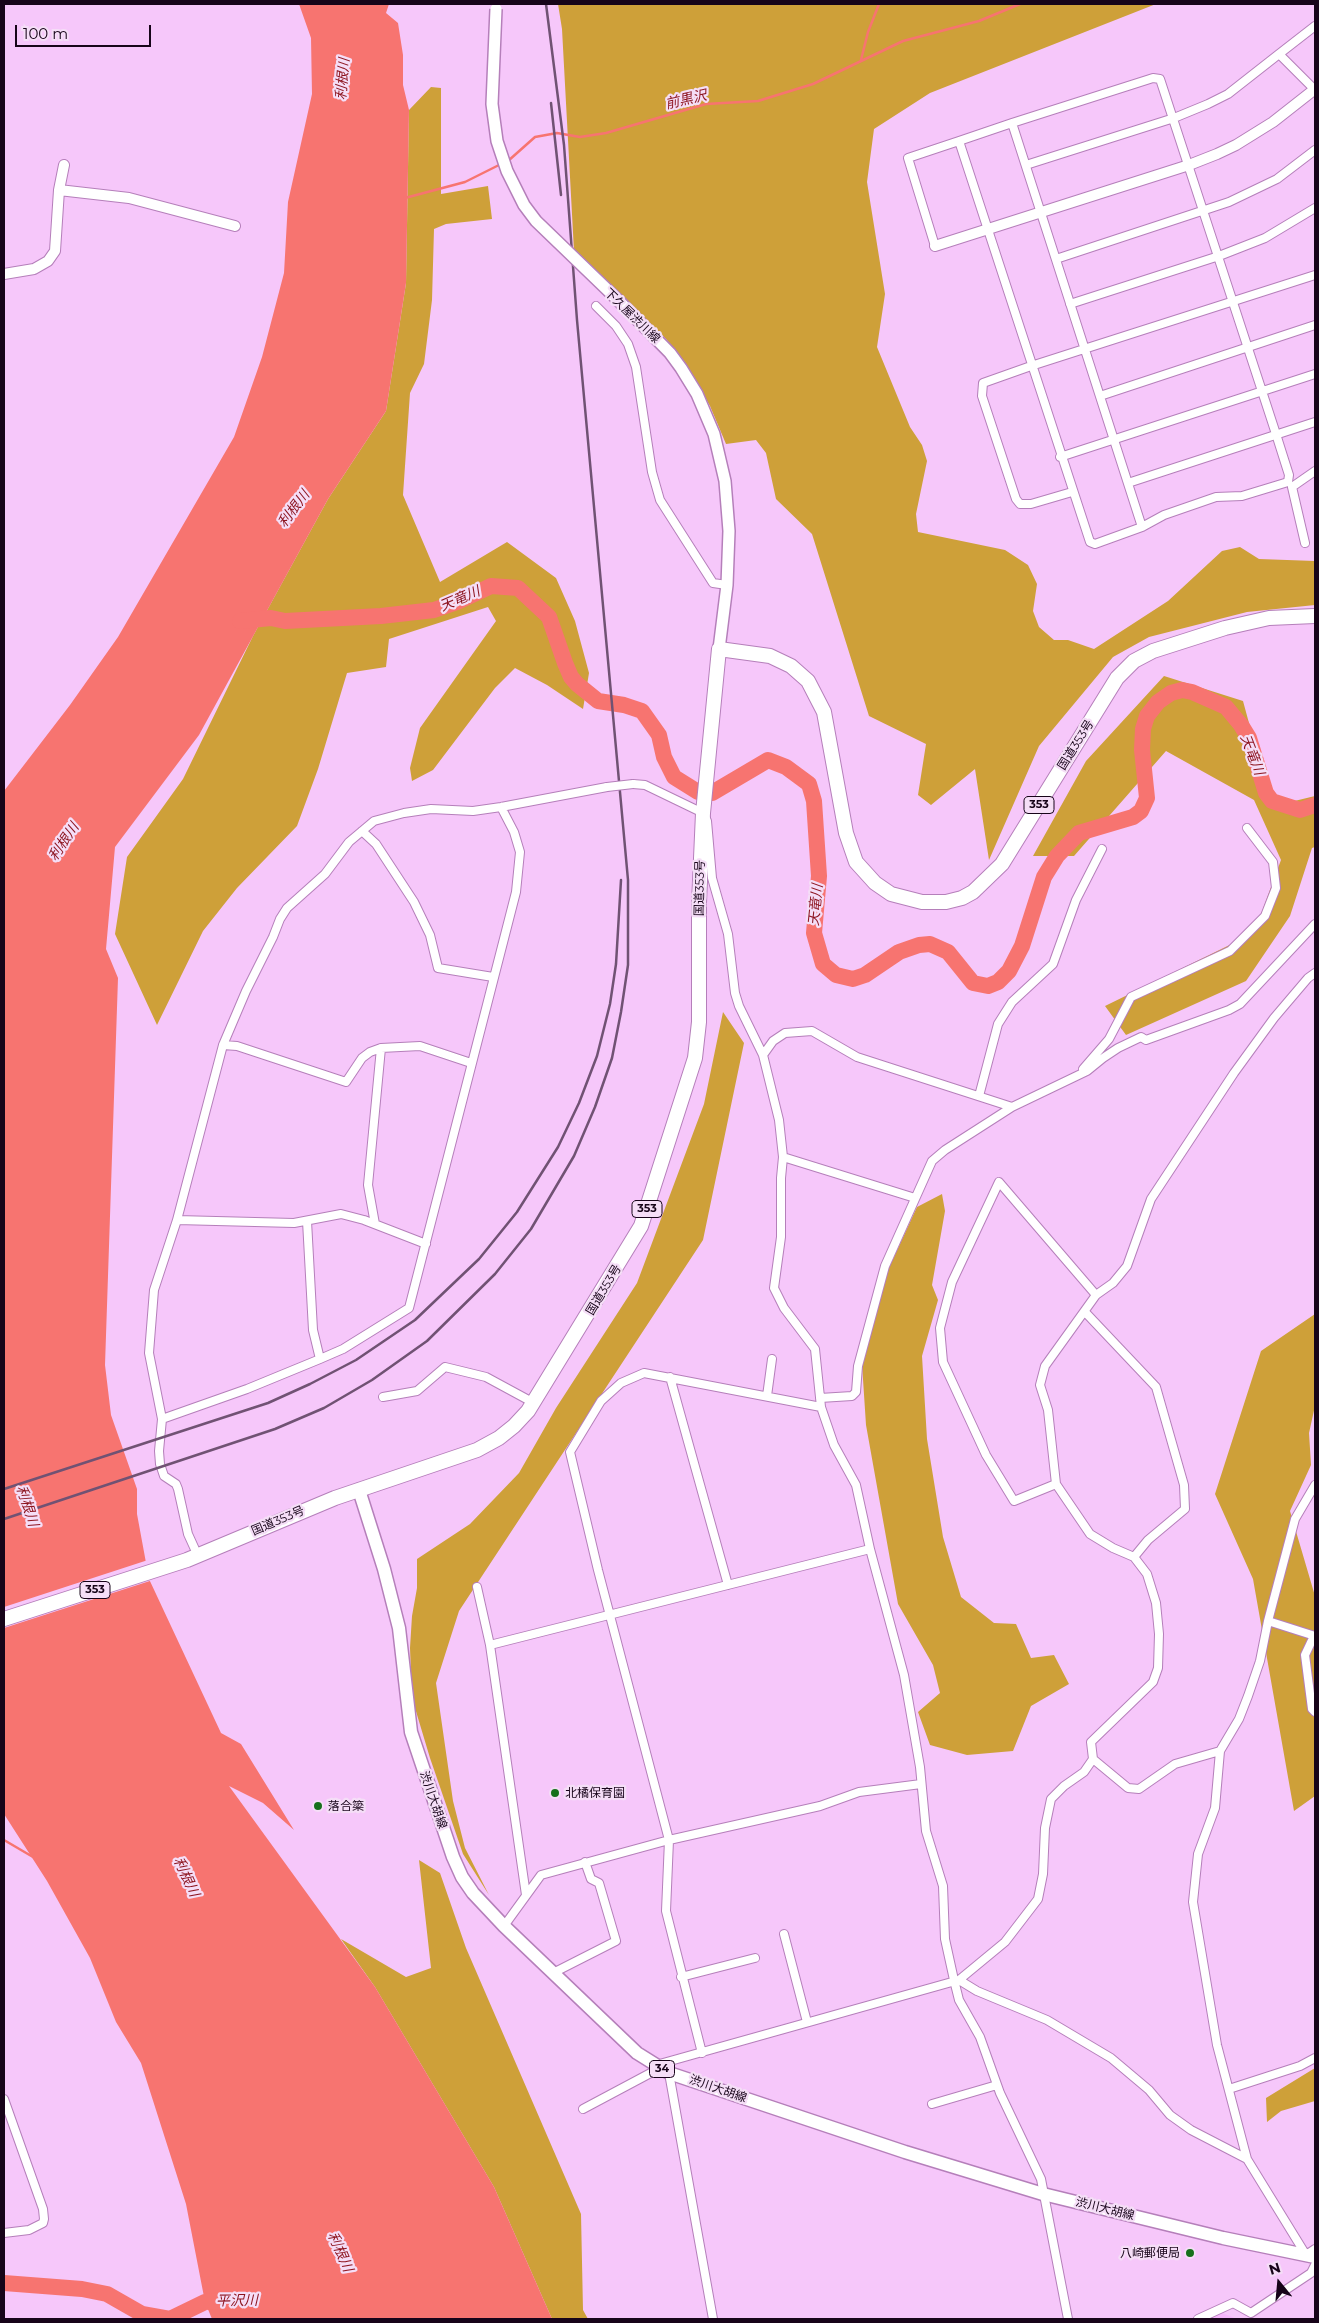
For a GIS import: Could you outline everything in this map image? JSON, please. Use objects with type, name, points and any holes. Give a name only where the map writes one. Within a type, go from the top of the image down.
[{"type":"highway","name":"国道353号","points":[[4,1619],[193,1558],[263,1527],[359,1490],[478,1450],[499,1438],[514,1426],[534,1403],[641,1226],[695,1058],[699,1022],[699,903],[704,807],[719,648],[770,656],[791,666],[808,682],[824,712],[846,833],[856,862],[875,883],[891,894],[922,902],[946,902],[962,898],[973,892],[984,884],[1002,864],[1117,678],[1134,661],[1152,651],[1233,626],[1269,618],[1315,616]]},
{"type":"main road","name":"下久屋渋川線","points":[[496,6],[492,104],[497,142],[507,171],[524,205],[536,221],[670,353],[697,394],[714,434],[725,480],[730,531],[727,585],[719,648]]},
{"type":"main road","name":"渋川大胡線","points":[[359,1490],[393,1603],[401,1640],[408,1716],[423,1770],[453,1857],[462,1876],[474,1894],[504,1926],[636,2053],[662,2069],[905,2152],[1043,2194],[1223,2238],[1312,2254]]},
{"type":"street","points":[[1026,165],[1174,118],[1208,104],[1228,94],[1315,26]]},
{"type":"street","points":[[959,141],[987,230],[1060,457],[1088,540],[1092,544],[1142,527],[1164,515],[1216,497],[1242,496],[1288,482],[1289,475],[1219,256],[1204,211],[1189,165],[1174,118],[1162,82],[1156,77],[959,141],[908,158],[935,246],[987,230],[1189,165],[1236,145],[1273,122],[1315,90],[1279,54]]},
{"type":"street","points":[[1012,124],[1142,527]]},
{"type":"street","points":[[1056,259],[1204,211],[1252,192],[1277,179],[1315,150]]},
{"type":"street","points":[[4,274],[34,269],[48,261],[54,251],[59,190],[64,165]]},
{"type":"street","points":[[59,190],[129,198],[234,226]]},
{"type":"street","points":[[1070,304],[1219,256],[1265,238],[1315,208]]},
{"type":"street","points":[[1072,492],[1031,504],[1020,504],[1016,499],[982,396],[983,383],[1315,275]]},
{"type":"street","points":[[596,306],[616,326],[628,344],[636,367],[652,472],[660,500],[714,582],[727,585]]},
{"type":"street","points":[[1100,396],[1315,325]]},
{"type":"street","points":[[1060,457],[1315,374]]},
{"type":"street","points":[[1128,483],[1315,422]]},
{"type":"street","points":[[1305,543],[1292,487],[1315,471]]},
{"type":"street","points":[[193,1558],[178,1490],[176,1484],[164,1476],[158,1451],[162,1419],[149,1362],[154,1290],[177,1220],[223,1045],[246,991],[287,908],[325,874],[350,842],[374,821],[404,813],[431,809],[474,811],[633,784],[646,785],[670,799],[704,807],[709,830],[712,878],[728,934],[735,993],[739,1006],[763,1055],[779,1120],[783,1158],[780,1178],[781,1237],[774,1288],[784,1308],[815,1349],[820,1402],[834,1445],[856,1484],[870,1549],[904,1675],[920,1767],[926,1831],[944,1886],[945,1940],[956,1980],[959,2000],[980,2037],[997,2085],[1023,2145],[1041,2179],[1068,2319]]},
{"type":"street","points":[[162,1419],[247,1389],[343,1349],[409,1308],[516,892],[520,852],[514,832],[501,807]]},
{"type":"street","points":[[1079,1074],[1109,1039],[1131,998],[1230,951],[1265,916],[1276,888],[1273,862],[1248,828]]},
{"type":"street","points":[[362,831],[376,844],[414,902],[430,934],[438,968],[493,977]]},
{"type":"street","points":[[979,1096],[998,1024],[1012,1002],[1053,964],[1076,900],[1102,849]]},
{"type":"street","points":[[702,2053],[666,1911],[669,1840],[610,1616],[570,1452],[601,1401],[621,1383],[644,1373],[767,1396],[820,1402],[852,1396],[856,1392],[858,1366],[885,1266],[932,1161],[1012,1107],[1079,1074],[1102,1058],[1141,1037],[1146,1040],[1230,1010],[1240,1004],[1315,924]]},
{"type":"street","points":[[583,2109],[662,2069],[702,2053],[956,1980],[1006,1942],[1038,1900],[1043,1874],[1045,1828],[1051,1799],[1064,1786],[1084,1772],[1093,1759],[1091,1742],[1153,1682],[1158,1668],[1160,1634],[1156,1604],[1147,1574],[1134,1557],[1113,1548],[1090,1534],[1056,1484],[1048,1410],[1040,1385],[1045,1366],[1096,1295],[1113,1282],[1127,1266],[1151,1199],[1234,1073],[1274,1018],[1308,978],[1315,973]]},
{"type":"street","points":[[763,1055],[773,1041],[785,1033],[812,1031],[857,1057],[1012,1107]]},
{"type":"street","points":[[223,1045],[237,1046],[346,1082],[362,1058],[370,1052],[381,1048],[420,1046],[471,1063]]},
{"type":"street","points":[[375,1224],[368,1185],[381,1048]]},
{"type":"street","points":[[783,1158],[915,1198]]},
{"type":"street","points":[[1056,1484],[1014,1501],[986,1455],[943,1362],[940,1328],[952,1282],[999,1182],[1096,1295]]},
{"type":"street","points":[[177,1220],[294,1223],[341,1214],[375,1224],[426,1244]]},
{"type":"street","points":[[307,1221],[313,1330],[320,1359]]},
{"type":"street","points":[[1085,1312],[1156,1388],[1184,1486],[1185,1509],[1148,1540],[1134,1557]]},
{"type":"street","points":[[767,1396],[772,1359]]},
{"type":"street","points":[[383,1397],[416,1390],[445,1366],[486,1377],[534,1403]]},
{"type":"street","points":[[670,1377],[728,1585]]},
{"type":"street","points":[[1312,2254],[1247,2159],[1217,2045],[1193,1902],[1198,1854],[1215,1808],[1220,1751],[1239,1718],[1248,1696],[1260,1661],[1268,1621],[1295,1519],[1315,1485]]},
{"type":"street","points":[[490,1645],[870,1549]]},
{"type":"street","points":[[477,1586],[490,1645],[526,1895]]},
{"type":"street","points":[[1268,1621],[1315,1636],[1305,1655],[1312,1709],[1315,1712]]},
{"type":"street","points":[[1093,1759],[1128,1788],[1139,1789],[1175,1764],[1220,1751]]},
{"type":"street","points":[[504,1926],[541,1875],[669,1840],[820,1806],[860,1792],[921,1784]]},
{"type":"street","points":[[553,1973],[616,1941],[599,1883],[591,1879],[585,1862]]},
{"type":"street","points":[[784,1934],[807,2022]]},
{"type":"street","points":[[682,1977],[755,1958]]},
{"type":"street","points":[[956,1980],[1047,2020],[1111,2058],[1149,2090],[1170,2115],[1191,2130],[1247,2159]]},
{"type":"street","points":[[1229,2090],[1300,2066],[1315,2058]]},
{"type":"street","points":[[662,2069],[713,2319]]},
{"type":"street","points":[[932,2104],[997,2085]]},
{"type":"street","points":[[4,2099],[43,2209],[44,2219],[43,2223],[29,2230],[4,2233]]},
{"type":"street","points":[[1198,2319],[1233,2303],[1253,2316],[1312,2273],[1315,2266]]},
{"type":"shaded area","points":[[558,4],[1156,4],[930,93],[874,129],[867,182],[885,294],[877,347],[910,427],[922,445],[927,461],[916,514],[918,532],[1005,550],[1028,565],[1037,584],[1033,611],[1039,627],[1054,640],[1068,640],[1094,649],[1168,601],[1222,551],[1240,547],[1259,559],[1315,561],[1315,605],[1247,612],[1149,637],[1113,657],[1039,746],[989,860],[975,769],[931,805],[918,795],[926,744],[869,716],[812,534],[776,499],[766,453],[756,440],[726,444],[710,406],[683,360],[666,339],[574,251],[562,29]]},
{"type":"shaded area","points":[[431,87],[441,88],[441,194],[488,186],[492,219],[446,224],[434,229],[432,300],[424,364],[410,393],[403,495],[440,582],[507,542],[556,578],[575,621],[589,673],[583,709],[547,685],[515,668],[495,688],[433,770],[412,781],[410,768],[420,728],[496,621],[488,607],[389,639],[386,667],[347,673],[318,769],[297,826],[237,888],[203,931],[157,1025],[115,934],[127,857],[183,779],[253,636],[328,499],[386,411],[406,283],[409,110]]},
{"type":"shaded area","points":[[1164,676],[1243,701],[1262,771],[1278,805],[1315,796],[1315,847],[1312,848],[1290,916],[1246,981],[1126,1035],[1105,1006],[1254,933],[1281,860],[1254,800],[1166,751],[1074,856],[1033,856],[1086,761]]},
{"type":"shaded area","points":[[723,1012],[744,1043],[703,1240],[459,1611],[436,1683],[453,1801],[465,1848],[489,1895],[463,1854],[430,1758],[412,1698],[410,1648],[412,1616],[417,1588],[417,1559],[470,1524],[519,1473],[556,1408],[637,1283],[704,1104]]},
{"type":"shaded area","points":[[942,1194],[945,1211],[932,1285],[938,1300],[922,1356],[927,1439],[943,1537],[961,1597],[994,1623],[1016,1624],[1031,1658],[1054,1655],[1069,1684],[1031,1706],[1013,1751],[967,1755],[930,1745],[918,1712],[940,1693],[933,1665],[898,1604],[866,1425],[862,1364],[887,1272],[917,1207]]},
{"type":"shaded area","points":[[1315,1314],[1315,1406],[1309,1433],[1311,1465],[1290,1511],[1315,1596],[1315,1796],[1294,1811],[1253,1579],[1215,1494],[1261,1351]]},
{"type":"shaded area","points":[[419,1860],[440,1873],[466,1948],[581,2214],[583,2310],[588,2319],[552,2319],[494,2187],[375,1987],[341,1939],[406,1977],[431,1968]]},
{"type":"shaded area","points":[[1315,2068],[1315,2101],[1281,2111],[1267,2122],[1266,2098]]},
{"type":"shaded area","points":[[1220,2312],[1237,2319],[1199,2319]]},
{"type":"water","name":"利根川","points":[[299,4],[389,4],[386,13],[398,23],[403,55],[403,85],[409,110],[406,283],[386,411],[328,499],[199,735],[115,847],[106,949],[118,978],[105,1365],[111,1415],[137,1489],[137,1514],[149,1579],[221,1733],[241,1744],[294,1830],[263,1803],[229,1786],[375,1987],[494,2187],[552,2319],[212,2319],[205,2302],[186,2204],[141,2063],[116,2022],[90,1958],[47,1881],[4,1814],[4,791],[70,705],[118,637],[234,437],[262,357],[284,273],[288,202],[312,94],[311,38]]},
{"type":"pier","points":[[148,1560],[153,1580],[4,1628],[4,1607]]},
{"type":"waterway","points":[[861,60],[868,32],[879,4]]},
{"type":"waterway","name":"前黒沢","points":[[508,161],[535,137],[557,133],[580,137],[606,133],[706,104],[758,101],[813,84],[903,41],[979,21],[1020,4]]},
{"type":"waterway","name":"前黒沢","points":[[405,198],[465,182],[501,164]]},
{"type":"waterway","name":"天竜川","points":[[240,621],[271,618],[285,621],[381,616],[434,610],[457,602],[491,586],[518,588],[549,617],[565,663],[571,677],[577,684],[598,701],[624,705],[642,711],[659,735],[664,757],[674,777],[698,792],[712,793],[768,760],[786,767],[809,784],[814,801],[819,876],[814,933],[823,964],[836,975],[853,979],[865,975],[899,952],[919,945],[930,944],[948,952],[973,983],[988,986],[998,982],[1009,971],[1022,946],[1044,877],[1057,856],[1079,833],[1133,817],[1141,811],[1147,798],[1142,750],[1143,729],[1147,716],[1158,702],[1171,693],[1182,690],[1192,692],[1226,707],[1249,738],[1266,793],[1272,801],[1300,810],[1315,805]]},
{"type":"waterway","points":[[4,1840],[33,1857]]},
{"type":"waterway","name":"平沢川","points":[[4,2283],[82,2289],[107,2294],[142,2314],[170,2319],[205,2302],[226,2301]]},
{"type":"railway","points":[[4,1519],[275,1429],[324,1408],[372,1380],[427,1341],[495,1274],[531,1229],[574,1156],[595,1107],[612,1058],[628,965],[628,880],[577,320],[564,145],[546,4]]},
{"type":"railway","points":[[551,103],[561,195]]},
{"type":"railway","points":[[4,1489],[268,1403],[310,1384],[356,1360],[415,1320],[479,1259],[517,1212],[558,1147],[579,1103],[597,1056],[610,1004],[616,964],[621,880]]},
{"type":"place","name":"北橘保育園","points":[[555,1793]]},
{"type":"place","name":"落合簗","points":[[318,1806]]},
{"type":"place","name":"八崎郵便局","points":[[1190,2253]]}]
